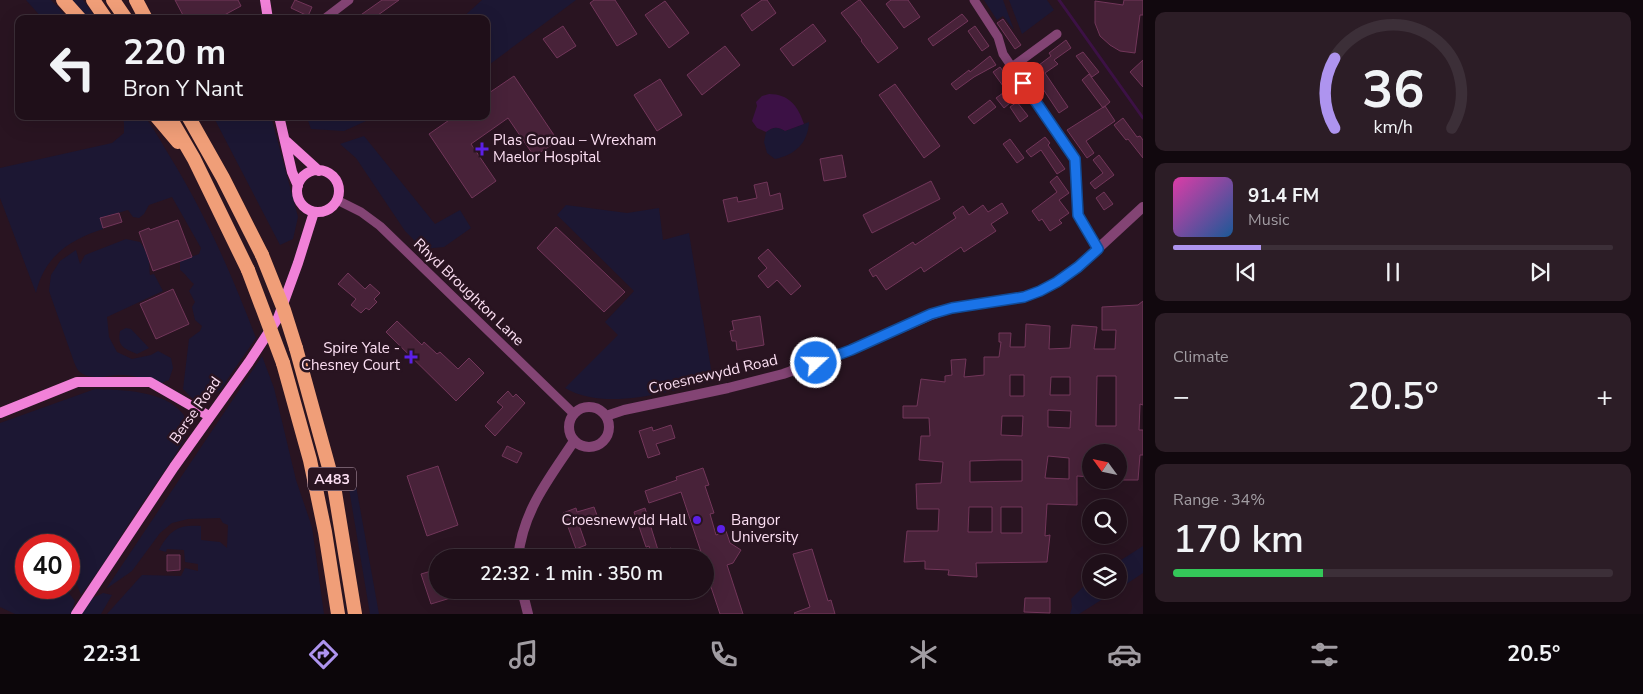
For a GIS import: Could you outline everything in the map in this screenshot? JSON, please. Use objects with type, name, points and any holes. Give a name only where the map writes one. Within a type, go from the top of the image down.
[{"type":"highway","points":[[63,0],[76,15]]},
{"type":"highway","points":[[93,0],[103,15]]},
{"type":"highway","points":[[113,0],[123,15]]},
{"type":"highway","points":[[136,0],[144,15]]},
{"type":"highway","name":"A483","points":[[159,120],[194,159]]},
{"type":"highway","name":"A483","points":[[171,120],[194,159],[248,270],[284,363],[310,460],[325,532],[338,614]]},
{"type":"highway","name":"A483","points":[[190,120],[223,178],[262,255],[284,310],[334,486],[355,614]]},
{"type":"highway","name":"A483","points":[[200,120],[223,178]]},
{"type":"main road","points":[[265,0],[267,15]]},
{"type":"main road","points":[[280,120],[302,205],[314,212],[328,210],[337,200],[339,187],[336,180],[326,172],[319,171],[306,175],[298,186]]},
{"type":"main road","points":[[286,141],[319,171]]},
{"type":"main road","name":"Berse Road","points":[[76,614],[209,416],[249,362],[278,318],[298,264],[314,212]]},
{"type":"main road","points":[[0,413],[77,382],[150,382],[209,416]]},
{"type":"street","points":[[329,15],[349,0]]},
{"type":"street","points":[[974,0],[998,36],[1003,54],[1075,159],[1078,215],[1098,249]]},
{"type":"street","points":[[1012,67],[1057,34]]},
{"type":"street","name":"Rhyd Broughton Lane","points":[[337,200],[361,212],[380,226],[574,414]]},
{"type":"street","name":"Croesnewydd Road","points":[[606,416],[624,410],[728,388],[808,366],[851,350],[931,314],[952,308],[1024,297],[1040,291],[1078,267],[1143,207]]},
{"type":"street","points":[[591,407],[596,408],[606,416],[609,427],[601,443],[596,446],[584,446],[574,441],[569,430],[569,424],[574,414],[579,410],[591,407]]},
{"type":"street","points":[[519,549],[520,541],[536,498],[574,441]]},
{"type":"street","points":[[524,599],[528,614]]},
{"type":"shaded area","points":[[26,0],[51,0],[65,15],[39,15]]},
{"type":"shaded area","points":[[70,0],[83,0],[94,15],[83,15]]},
{"type":"shaded area","points":[[482,0],[576,0],[490,64],[490,15],[465,15]]},
{"type":"shaded area","points":[[984,0],[1003,0],[1014,30],[1003,16],[997,20]]},
{"type":"shaded area","points":[[1009,0],[1047,0],[1054,10],[1022,34]]},
{"type":"shaded area","points":[[769,94],[782,96],[792,102],[804,124],[785,131],[775,128],[766,132],[757,128],[752,121],[757,106],[756,102],[762,96]]},
{"type":"shaded area","points":[[123,120],[147,120],[151,125],[206,222],[256,338],[220,390],[210,398],[193,399],[183,389],[189,339],[200,331],[202,326],[195,320],[192,307],[195,302],[189,291],[194,284],[180,270],[180,261],[199,254],[201,248],[172,197],[149,205],[144,214],[139,218],[133,217],[128,210],[100,218],[103,229],[79,239],[60,252],[45,269],[36,293],[0,198],[0,168],[112,143],[124,133]]},
{"type":"shaded area","points":[[215,120],[272,120],[298,217],[293,239],[280,245]]},
{"type":"shaded area","points":[[308,120],[368,120],[344,131],[311,129]]},
{"type":"shaded area","points":[[809,122],[803,142],[794,151],[775,159],[767,153],[764,142],[766,132],[775,128],[785,131]]},
{"type":"shaded area","points":[[364,136],[435,224],[460,210],[471,228],[444,247],[423,249],[405,231],[356,158],[340,144]]},
{"type":"shaded area","points":[[566,205],[627,213],[659,208],[663,240],[689,233],[713,381],[658,394],[619,399],[581,395],[565,388],[618,335],[605,322],[634,291],[557,215]]},
{"type":"shaded area","points":[[126,239],[140,242],[146,251],[150,275],[154,274],[163,291],[107,317],[109,337],[117,352],[132,359],[151,355],[158,351],[171,358],[173,368],[169,380],[159,384],[131,376],[92,377],[80,372],[74,362],[49,291],[51,275],[60,261],[76,250],[80,264],[85,255]]},
{"type":"shaded area","points":[[126,328],[131,329],[149,348],[137,354],[122,346],[119,336],[120,331]]},
{"type":"shaded area","points":[[262,356],[274,388],[296,480],[312,527],[324,614],[107,614],[142,575],[181,576],[185,568],[198,571],[198,564],[185,562],[184,550],[167,549],[166,552],[159,550],[167,537],[176,530],[186,526],[201,526],[201,540],[220,542],[227,548],[228,525],[223,523],[220,518],[188,519],[172,523],[160,533],[132,571],[106,589]]},
{"type":"shaded area","points":[[95,389],[130,391],[154,396],[175,406],[185,417],[189,429],[180,447],[81,595],[80,534],[15,534],[15,599],[73,599],[75,601],[71,614],[15,614],[0,607],[0,423]]},
{"type":"shaded area","points":[[353,469],[379,614],[370,614],[346,471]]},
{"type":"shaded area","points":[[1143,546],[1143,573],[1127,584],[1127,556]]},
{"type":"shaded area","points":[[1082,588],[1082,599],[1103,599],[1079,614],[1070,614],[1072,607],[1071,599]]},
{"type":"shaded area","points":[[103,593],[112,595],[101,614],[78,614],[87,601]]},
{"type":"building","points":[[175,0],[238,0],[241,6],[224,15],[183,15]]},
{"type":"building","points":[[295,0],[312,7],[308,15],[291,8]]},
{"type":"building","points":[[382,0],[399,0],[378,15],[361,15]]},
{"type":"building","points":[[594,0],[615,0],[637,34],[617,46],[590,3]]},
{"type":"building","points":[[762,0],[767,0],[776,13],[752,31],[741,15]]},
{"type":"building","points":[[859,0],[898,48],[878,63],[841,13]]},
{"type":"building","points":[[891,0],[908,0],[920,17],[904,28],[886,4]]},
{"type":"building","points":[[1124,0],[1143,0],[1143,15],[1140,15],[1135,53],[1120,51],[1110,45],[1100,36],[1095,23],[1095,1],[1123,5]]},
{"type":"building","points":[[665,1],[689,33],[669,48],[645,15]]},
{"type":"building","points":[[962,14],[968,21],[933,46],[928,39]]},
{"type":"building","points":[[1003,19],[1021,45],[1015,49],[997,23]]},
{"type":"building","points":[[813,24],[826,41],[793,66],[780,49]]},
{"type":"building","points":[[563,26],[576,46],[557,58],[543,39]]},
{"type":"building","points":[[975,26],[989,46],[982,51],[968,31]]},
{"type":"building","points":[[1066,40],[1071,48],[1054,60],[1058,64],[1045,73],[1068,107],[1059,113],[1031,71],[1051,56],[1049,53]]},
{"type":"building","points":[[725,46],[740,65],[702,95],[687,75]]},
{"type":"building","points":[[1083,52],[1099,72],[1092,77],[1076,56]]},
{"type":"building","points":[[990,56],[996,65],[956,90],[951,84]]},
{"type":"building","points":[[1143,60],[1143,87],[1130,72]]},
{"type":"building","points":[[1000,67],[1010,81],[1003,86],[993,72]]},
{"type":"building","points":[[1089,74],[1110,102],[1103,108],[1082,80]]},
{"type":"building","points":[[514,76],[558,141],[534,156],[508,118],[471,144],[496,181],[472,198],[429,134],[449,120],[490,120],[490,92]]},
{"type":"building","points":[[660,79],[682,115],[657,131],[634,95]]},
{"type":"building","points":[[895,84],[940,146],[924,158],[879,95]]},
{"type":"building","points":[[1003,93],[1010,103],[1004,108],[996,98]]},
{"type":"building","points":[[990,100],[996,107],[974,124],[968,117]]},
{"type":"building","points":[[1017,102],[1028,116],[1020,122],[1010,107]]},
{"type":"building","points":[[1105,106],[1115,121],[1086,141],[1094,153],[1087,158],[1067,130]]},
{"type":"building","points":[[1123,118],[1137,137],[1140,136],[1143,140],[1143,158],[1114,125]]},
{"type":"building","points":[[1045,137],[1050,143],[1048,145],[1065,169],[1057,174],[1041,150],[1031,157],[1026,151]]},
{"type":"building","points":[[1010,139],[1024,158],[1017,163],[1003,144]]},
{"type":"building","points":[[842,155],[846,177],[824,181],[820,159]]},
{"type":"building","points":[[1099,155],[1114,175],[1095,189],[1090,183],[1103,173],[1093,160]]},
{"type":"building","points":[[1057,176],[1069,193],[1059,200],[1069,213],[1059,220],[1062,223],[1050,231],[1042,219],[1039,221],[1032,211],[1057,192],[1050,182]]},
{"type":"building","points":[[931,181],[940,199],[872,233],[863,215]]},
{"type":"building","points":[[767,182],[770,196],[780,193],[783,209],[728,222],[723,200],[737,197],[738,202],[757,198],[754,185]]},
{"type":"building","points":[[1104,192],[1113,204],[1104,210],[1096,198]]},
{"type":"building","points":[[1002,203],[1008,213],[991,224],[996,231],[964,252],[961,247],[924,272],[921,267],[886,290],[876,275],[873,277],[869,270],[913,242],[915,245],[956,218],[953,213],[963,206],[969,215],[983,205],[988,212]]},
{"type":"building","points":[[119,213],[122,222],[103,228],[100,218]]},
{"type":"building","points":[[178,220],[192,257],[153,271],[139,232]]},
{"type":"building","points":[[556,227],[625,292],[604,312],[537,248]]},
{"type":"building","points":[[768,249],[801,286],[791,295],[777,280],[768,288],[758,276],[767,268],[758,258]]},
{"type":"building","points":[[348,273],[365,289],[370,284],[380,293],[374,299],[377,302],[369,310],[366,308],[361,313],[351,305],[356,299],[338,284]]},
{"type":"building","points":[[173,289],[189,324],[156,339],[140,304]]},
{"type":"building","points":[[1143,301],[1143,405],[1140,404],[1139,430],[1143,430],[1143,455],[1140,455],[1138,480],[1128,480],[1128,444],[1082,444],[1082,476],[1077,476],[1077,505],[1047,504],[1045,536],[1050,535],[1047,562],[976,563],[977,577],[948,575],[949,570],[925,569],[925,561],[904,562],[907,531],[938,531],[939,509],[917,509],[916,484],[941,483],[943,462],[919,460],[921,436],[930,436],[929,418],[903,418],[903,406],[917,406],[921,379],[945,382],[945,376],[952,375],[951,360],[966,359],[964,377],[984,375],[984,357],[999,357],[1001,342],[999,342],[999,333],[1011,333],[1010,347],[1025,347],[1026,324],[1050,326],[1049,349],[1070,348],[1072,325],[1097,327],[1094,349],[1115,349],[1116,330],[1102,330],[1102,307],[1138,305]],"holes":[[[1010,375],[1024,375],[1024,396],[1010,396]],[[1097,376],[1116,376],[1116,426],[1096,426]],[[1051,377],[1070,377],[1070,395],[1050,395]],[[1048,410],[1071,411],[1070,428],[1048,427]],[[1002,416],[1023,416],[1022,436],[1001,435]],[[1048,456],[1069,458],[1069,479],[1045,478]],[[1022,460],[1022,481],[970,482],[970,461]],[[969,507],[992,507],[992,532],[968,532]],[[1001,507],[1022,507],[1022,533],[1001,533]]]},
{"type":"building","points":[[760,316],[764,345],[737,350],[736,341],[732,341],[730,331],[734,330],[732,321]]},
{"type":"building","points":[[397,321],[422,345],[424,342],[437,354],[440,352],[458,369],[469,358],[484,373],[456,401],[386,332]]},
{"type":"building","points":[[508,391],[513,397],[516,394],[525,403],[495,436],[485,426],[503,407],[497,402]]},
{"type":"building","points":[[671,425],[675,438],[656,444],[660,454],[648,458],[639,431],[652,427],[653,431]]},
{"type":"building","points":[[507,446],[522,453],[517,463],[502,456]]},
{"type":"building","points":[[438,466],[458,525],[427,536],[407,476]]},
{"type":"building","name":"Croesnewydd Hall","points":[[703,468],[709,485],[705,486],[714,513],[710,514],[716,535],[726,531],[730,543],[741,550],[733,563],[727,565],[743,614],[720,614],[714,596],[714,549],[700,549],[681,492],[649,503],[645,491],[677,480],[676,477]]},
{"type":"building","points":[[594,507],[598,518],[579,525],[586,545],[576,549],[563,513],[576,508],[577,512]]},
{"type":"building","points":[[645,508],[658,549],[646,547],[634,512]]},
{"type":"building","points":[[812,549],[828,601],[831,600],[835,614],[794,613],[810,607],[793,554]]},
{"type":"building","points":[[167,555],[180,555],[180,570],[167,571]]},
{"type":"building","points":[[429,572],[429,598],[421,574]]},
{"type":"building","points":[[1025,598],[1050,598],[1050,613],[1024,612]]},
{"type":"building","points":[[429,599],[447,599],[431,604]]},
{"type":"waterway","points":[[1059,0],[1143,118]]},
{"type":"place","name":"Plas Goroau – Wrexham Maelor Hospital","points":[[482,149]]},
{"type":"place","name":"Spire Yale - Chesney Court","points":[[411,357]]},
{"type":"place","name":"Croesnewydd Hall","points":[[697,520]]},
{"type":"place","name":"Bangor University","points":[[721,529]]},
{"type":"route","points":[[816,363],[851,350],[931,314],[967,304],[1024,297],[1040,291],[1078,267],[1098,249],[1078,215],[1075,159],[1023,83]]}]
